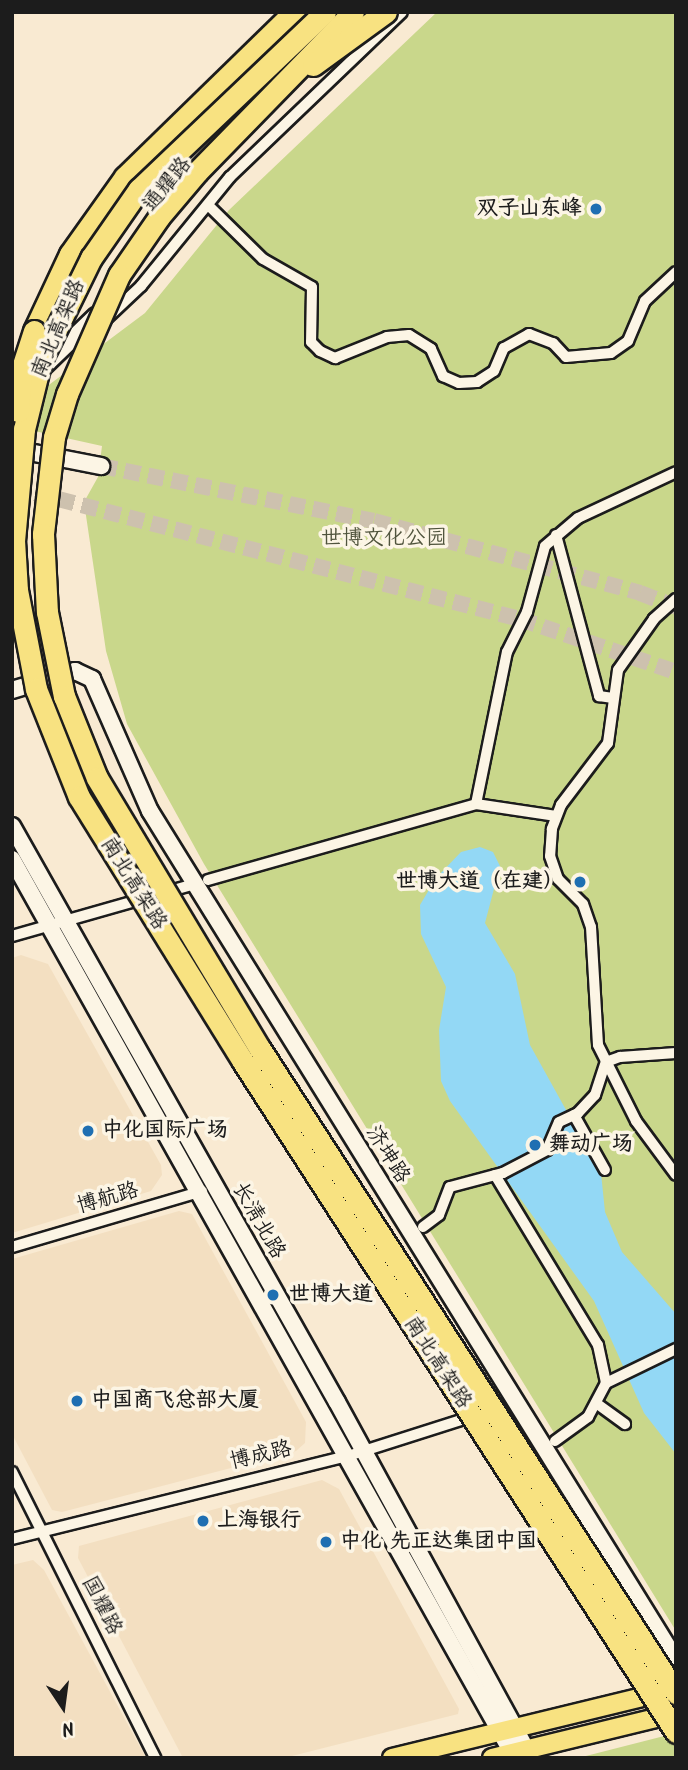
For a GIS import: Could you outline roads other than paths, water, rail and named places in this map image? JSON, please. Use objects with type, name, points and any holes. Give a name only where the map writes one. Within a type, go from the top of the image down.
[{"type":"highway","name":"南北高架路","points":[[325,12],[139,189],[91,258],[41,360],[18,474],[14,540],[19,603],[36,690],[58,753],[79,797],[242,1060],[676,1732]]},
{"type":"highway","name":"南北高架路","points":[[354,12],[268,96],[159,217],[119,275],[67,394],[54,437],[43,534],[47,612],[64,696],[97,778],[260,1049],[676,1691]]},
{"type":"highway","points":[[268,96],[386,12]]},
{"type":"highway","points":[[18,474],[21,371],[34,331],[70,254],[125,177],[286,18]]},
{"type":"main road","points":[[392,1758],[676,1691]]},
{"type":"main road","points":[[492,1758],[676,1713]]},
{"type":"street","name":"通耀路","points":[[12,361],[88,277],[203,115],[309,12]]},
{"type":"street","name":"通耀路","points":[[12,392],[68,347],[228,146],[368,12]]},
{"type":"street","points":[[68,347],[141,286],[230,177],[402,12]]},
{"type":"street","points":[[208,205],[263,259],[312,287],[311,342],[320,351],[335,358],[387,337],[409,335],[431,349],[443,376],[459,383],[477,382],[486,377],[494,371],[504,348],[529,334],[553,343],[566,357],[611,353],[628,341],[645,301],[676,272]]},
{"type":"street","points":[[13,449],[101,466]]},
{"type":"street","points":[[476,804],[507,652],[527,612],[539,557],[556,535],[578,518],[676,472]]},
{"type":"street","points":[[556,535],[599,696],[613,698]]},
{"type":"street","points":[[676,599],[633,646],[618,670],[608,743],[556,816],[550,856],[558,878],[583,904],[591,927],[596,1037],[636,1121],[676,1175]]},
{"type":"street","name":"济坤路","points":[[12,690],[75,671],[92,679],[132,777],[201,882],[516,1404],[676,1660]]},
{"type":"street","points":[[12,936],[476,804],[556,816]]},
{"type":"street","name":"长清北路","points":[[12,826],[55,923]]},
{"type":"street","name":"长清北路","points":[[12,859],[55,923],[208,1189],[519,1751]]},
{"type":"street","points":[[606,1062],[620,1057],[676,1052]]},
{"type":"street","points":[[423,1227],[439,1214],[450,1187],[495,1175],[547,1150],[554,1129],[595,1095],[606,1062]]},
{"type":"street","points":[[574,1115],[605,1170]]},
{"type":"street","points":[[495,1175],[598,1346],[606,1383]]},
{"type":"street","name":"博航路","points":[[12,1247],[208,1189]]},
{"type":"street","points":[[555,1441],[576,1429],[596,1403],[606,1383],[676,1349]]},
{"type":"street","points":[[596,1403],[625,1424]]},
{"type":"street","name":"博成路","points":[[12,1539],[355,1452],[516,1404]]},
{"type":"street","name":"国耀路","points":[[12,1472],[155,1758]]},
{"type":"water","points":[[480,847],[493,852],[500,866],[485,923],[515,974],[530,1045],[601,1173],[605,1212],[622,1252],[676,1314],[676,1454],[644,1413],[594,1301],[450,1101],[441,1081],[439,1030],[446,987],[421,934],[420,905],[436,878],[461,852]]},
{"type":"tunnel","points":[[101,466],[374,521],[640,593],[676,607]]},
{"type":"tunnel","points":[[12,487],[520,619],[676,672]]},
{"type":"place","name":"双子山东峰","points":[[596,209]]},
{"type":"place","name":"世博大道（在建）","points":[[580,882]]},
{"type":"place","name":"中化国际广场","points":[[88,1131]]},
{"type":"place","name":"舞动广场","points":[[535,1145]]},
{"type":"place","name":"世博大道","points":[[273,1295]]},
{"type":"place","name":"中国商飞总部大厦","points":[[77,1401]]},
{"type":"place","name":"上海银行","points":[[203,1521]]},
{"type":"place","name":"中化 先正达集团中国","points":[[326,1542]]},
{"type":"park label","name":"世博文化公园","points":[[384,539]]}]
